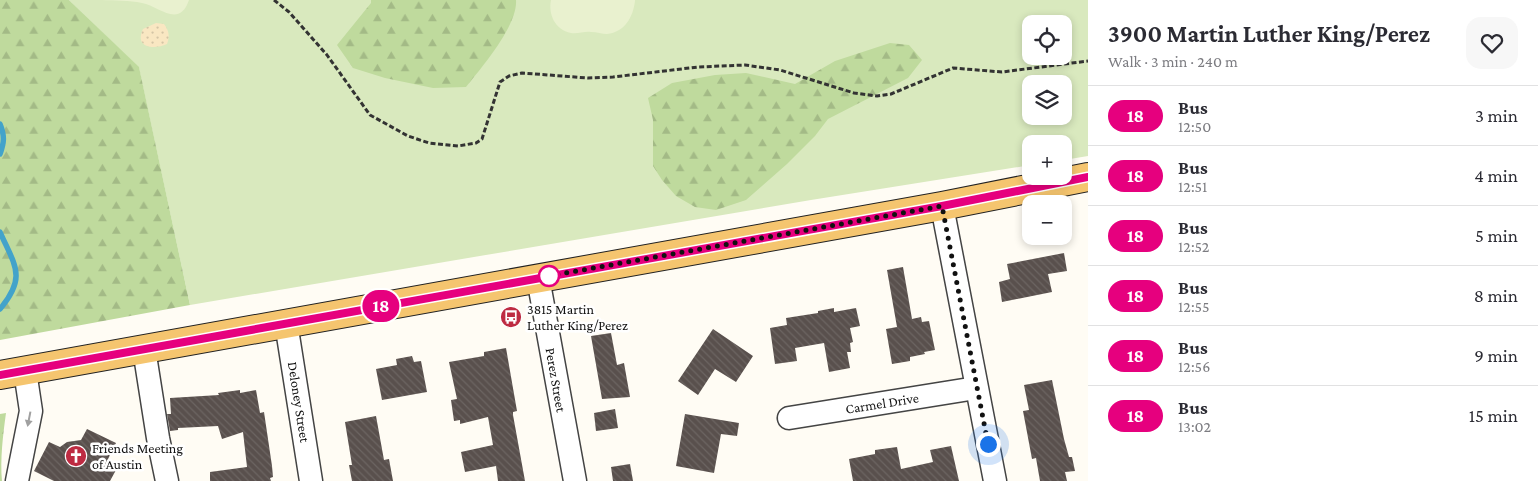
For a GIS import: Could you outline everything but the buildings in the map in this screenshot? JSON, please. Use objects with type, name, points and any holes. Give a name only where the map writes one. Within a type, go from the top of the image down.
[{"type":"main road","points":[[12,373],[942,206],[1088,177]]},
{"type":"street","points":[[942,206],[995,481]]},
{"type":"street","name":"Perez Street","points":[[538,278],[575,481]]},
{"type":"street","name":"Deloney Street","points":[[286,323],[311,481]]},
{"type":"street","points":[[144,349],[167,481]]},
{"type":"street","points":[[12,373],[31,411],[17,481]]},
{"type":"street","name":"Carmel Drive","points":[[789,418],[976,388]]},
{"type":"path","points":[[274,0],[289,12],[322,49],[370,115],[408,136],[429,143],[447,146],[467,145],[482,139],[500,82],[509,76],[522,73],[596,78],[698,67],[745,65],[780,70],[854,93],[877,96],[891,94],[953,68],[1002,72],[1088,61]]},
{"type":"green space","points":[[0,0],[69,0],[139,67],[190,305],[0,340]]},
{"type":"green space","points":[[69,0],[1088,0],[1088,156],[1072,159],[1072,135],[1022,135],[1022,166],[811,200],[190,305],[139,68]]},
{"type":"green space","points":[[102,0],[189,0],[185,9],[180,13],[168,14],[142,3]]},
{"type":"green space","points":[[371,0],[516,0],[515,10],[505,33],[466,87],[433,88],[385,78],[353,68],[337,45],[371,3]]},
{"type":"green space","points":[[551,0],[635,1],[627,23],[619,30],[607,34],[571,33],[561,29],[552,16]]},
{"type":"green space","points":[[890,43],[909,45],[922,60],[908,78],[828,119],[815,136],[787,164],[746,200],[716,210],[695,207],[676,196],[653,166],[653,120],[648,98],[672,83],[715,75],[746,73],[795,84],[835,61]]},
{"type":"green space","points":[[6,413],[3,438],[2,481],[0,481],[0,414]]},
{"type":"sand","points":[[156,23],[164,24],[167,29],[169,36],[167,44],[151,47],[143,44],[141,35],[143,29]]},
{"type":"waterway","points":[[0,124],[3,132],[0,154]]},
{"type":"waterway","points":[[0,232],[16,271],[14,288],[0,309]]},
{"type":"bus line","name":"18","points":[[0,375],[942,206],[1088,177]]},
{"type":"place","name":"3815 Martin Luther King/Perez","points":[[511,317]]},
{"type":"place","name":"Friends Meeting of Austin","points":[[76,456]]},
{"type":"route","points":[[549,276],[942,206],[988,444]]}]
